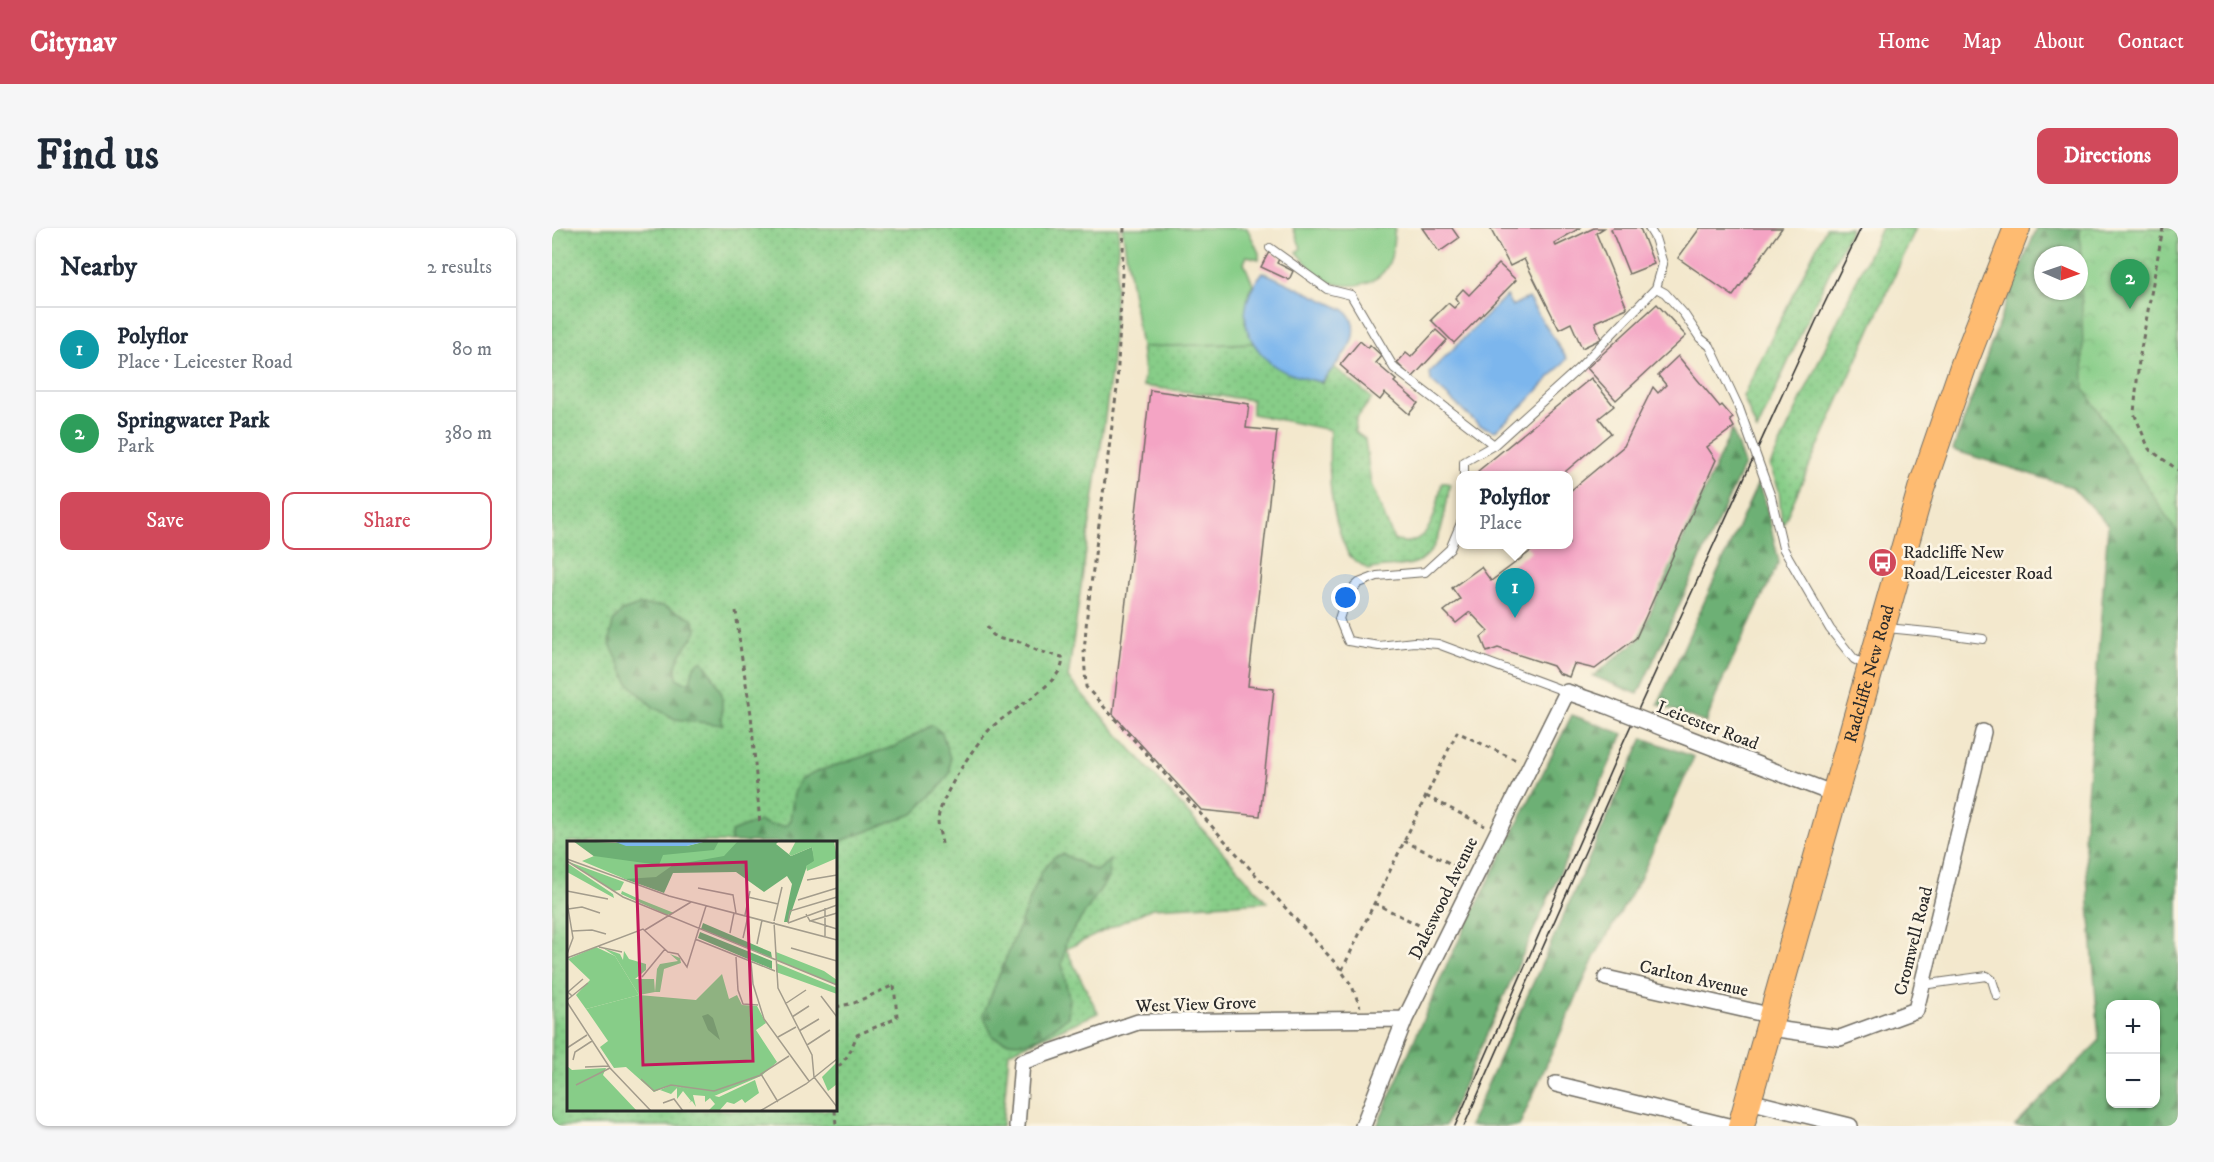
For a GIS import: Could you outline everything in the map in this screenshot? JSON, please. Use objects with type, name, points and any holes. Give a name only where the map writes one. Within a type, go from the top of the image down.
[{"type":"main road","name":"Radcliffe New Road","points":[[1741,1126],[1925,478],[1964,364],[2017,228]]},
{"type":"street","name":"Leicester Road","points":[[1567,692],[1834,795]]},
{"type":"street","name":"Daleswood Avenue","points":[[1363,1126],[1405,1019],[1567,692]]},
{"type":"street","name":"Cromwell Road","points":[[1771,1022],[1840,1038],[1916,1010],[1983,732]]},
{"type":"street","name":"Carlton Avenue","points":[[1606,978],[1771,1022]]},
{"type":"street","name":"West View Grove","points":[[1017,1126],[1022,1062],[1138,1022],[1405,1019]]},
{"type":"street","points":[[1556,1084],[1728,1126]]},
{"type":"street","points":[[1749,1101],[1850,1126]]},
{"type":"lane","points":[[1464,471],[1464,462],[1494,445],[1578,369],[1656,288],[1663,264],[1655,238],[1649,228]]},
{"type":"lane","points":[[1270,248],[1327,289],[1351,295],[1394,368],[1494,445]]},
{"type":"lane","points":[[1656,288],[1665,293],[1684,314],[1700,338],[1710,346],[1739,408],[1771,496],[1783,548],[1830,629],[1854,659],[1871,669]]},
{"type":"lane","points":[[1456,535],[1450,549],[1425,572],[1377,576],[1359,583],[1347,594],[1339,619],[1348,641],[1379,646],[1414,642],[1438,644],[1567,692]]},
{"type":"lane","points":[[1882,628],[1983,639]]},
{"type":"lane","points":[[1922,985],[1987,976],[1992,980],[1997,996]]},
{"type":"path","points":[[1124,228],[1117,388],[1087,615],[1084,653],[1086,687],[1342,971],[1352,986],[1365,1020]]},
{"type":"path","points":[[2163,228],[2139,360],[2134,413],[2149,449],[2178,470]]},
{"type":"path","points":[[736,611],[751,714],[760,825]]},
{"type":"path","points":[[942,844],[938,821],[947,790],[989,729],[1051,682],[1060,672],[1064,662],[1062,657],[1038,651],[1021,642],[1001,639],[993,635],[987,626]]},
{"type":"path","points":[[1342,971],[1457,732],[1530,767]]},
{"type":"path","points":[[1426,796],[1498,832]]},
{"type":"path","points":[[1404,841],[1476,876]]},
{"type":"path","points":[[1374,903],[1445,938]]},
{"type":"path","points":[[837,1007],[854,1003],[894,985],[897,1016],[895,1019],[857,1035],[849,1054],[837,1069]]},
{"type":"path","points":[[835,1111],[836,1126]]},
{"type":"green space","points":[[552,228],[1119,228],[1111,374],[1068,678],[1267,902],[1152,908],[1066,949],[1098,1013],[1009,1052],[1002,1126],[552,1126]]},
{"type":"green space","points":[[1122,228],[1247,228],[1259,253],[1259,259],[1247,256],[1244,263],[1253,284],[1249,291],[1245,322],[1253,343],[1141,347]]},
{"type":"green space","points":[[1293,228],[1395,228],[1393,249],[1386,269],[1380,276],[1364,284],[1336,284],[1318,276],[1297,252],[1301,248]]},
{"type":"green space","points":[[1826,228],[1851,228],[1757,431],[1743,396]]},
{"type":"green space","points":[[1881,228],[1916,228],[1782,527],[1779,490],[1770,466]]},
{"type":"green space","points":[[2037,228],[2178,228],[2178,1126],[2015,1126],[2099,1041],[2084,835],[2108,525],[2072,487],[1953,450],[2010,292]]},
{"type":"green space","points":[[2080,228],[2178,228],[2178,534],[2084,389],[2082,300],[2088,300],[2088,246],[2080,246]]},
{"type":"green space","points":[[1253,343],[1283,370],[1322,383],[1334,367],[1372,398],[1356,419],[1355,432],[1365,439],[1371,484],[1394,540],[1408,542],[1424,533],[1433,518],[1442,482],[1450,484],[1441,529],[1432,550],[1424,558],[1410,565],[1369,570],[1348,554],[1333,508],[1329,463],[1330,430],[1252,414],[1252,400],[1143,386],[1141,347]]},
{"type":"green space","points":[[1732,429],[1744,465],[1638,694],[1593,676],[1638,640]]},
{"type":"green space","points":[[1758,483],[1765,501],[1779,562],[1719,688],[1706,723],[1658,704]]},
{"type":"green space","points":[[639,605],[663,606],[692,618],[697,631],[681,654],[676,672],[678,679],[690,682],[694,666],[702,660],[722,694],[722,725],[675,719],[653,707],[629,684],[609,642],[613,622],[622,611]]},
{"type":"green space","points":[[1572,715],[1623,734],[1445,1126],[1377,1126],[1447,964]]},
{"type":"green space","points":[[932,725],[942,733],[950,758],[950,773],[940,787],[913,814],[837,843],[731,841],[731,832],[759,821],[770,825],[786,826],[790,820],[794,793],[800,780],[818,771],[896,746]]},
{"type":"green space","points":[[1643,738],[1694,757],[1640,879],[1595,956],[1519,1126],[1469,1126]]},
{"type":"green space","points":[[1063,854],[1096,871],[1110,860],[1108,878],[1066,941],[1062,964],[1069,998],[1068,1017],[1033,1040],[1015,1043],[993,1037],[983,1015],[1041,872],[1054,857]]},
{"type":"water","points":[[1263,272],[1345,310],[1352,319],[1354,329],[1348,348],[1321,382],[1296,376],[1271,364],[1253,342],[1248,332],[1245,312],[1251,291]]},
{"type":"water","points":[[1506,296],[1512,306],[1528,298],[1567,359],[1524,405],[1495,431],[1479,425],[1431,381],[1430,372]]},
{"type":"building","points":[[1422,228],[1452,228],[1459,238],[1439,252]]},
{"type":"building","points":[[1490,228],[1580,228],[1554,243],[1556,246],[1594,228],[1604,228],[1596,233],[1627,308],[1595,322],[1601,339],[1582,348],[1571,323],[1559,329],[1524,259],[1510,266]]},
{"type":"building","points":[[1640,228],[1654,264],[1629,274],[1611,229]]},
{"type":"building","points":[[1700,228],[1782,228],[1733,296],[1678,258]]},
{"type":"building","points":[[1269,252],[1280,257],[1277,263],[1293,271],[1289,280],[1261,267]]},
{"type":"building","points":[[1499,264],[1516,280],[1454,343],[1431,320],[1448,303],[1454,308],[1459,303],[1455,298],[1463,289],[1469,295]]},
{"type":"building","points":[[1657,304],[1686,336],[1616,400],[1587,368]]},
{"type":"building","points":[[1436,330],[1447,340],[1412,378],[1397,363],[1406,353],[1411,357]]},
{"type":"building","points":[[1360,341],[1368,348],[1370,345],[1382,356],[1376,363],[1418,403],[1409,414],[1385,393],[1380,400],[1340,365]]},
{"type":"building","points":[[1678,356],[1720,407],[1722,405],[1733,418],[1730,420],[1734,427],[1707,447],[1716,460],[1636,638],[1595,669],[1574,664],[1569,677],[1558,673],[1553,666],[1498,648],[1487,652],[1481,637],[1488,631],[1470,612],[1456,623],[1444,611],[1460,599],[1452,588],[1481,567],[1491,581],[1531,551],[1529,549],[1573,549],[1573,489],[1624,446],[1653,387],[1658,393],[1666,385],[1658,375]]},
{"type":"building","points":[[1591,378],[1614,406],[1599,418],[1611,433],[1566,471],[1478,471]]},
{"type":"building","points":[[1150,390],[1249,404],[1246,428],[1277,431],[1248,686],[1274,689],[1260,816],[1201,810],[1113,714]]},
{"type":"tram line","points":[[1455,1126],[1621,747],[1816,321],[1861,228]]},
{"type":"tram line","points":[[1464,1126],[1622,768]]},
{"type":"place","name":"Springwater Park","points":[[2130,309]]},
{"type":"place","name":"Radcliffe New Road/Leicester Road","points":[[1882,562]]},
{"type":"place","name":"Polyflor","points":[[1515,618]]}]
